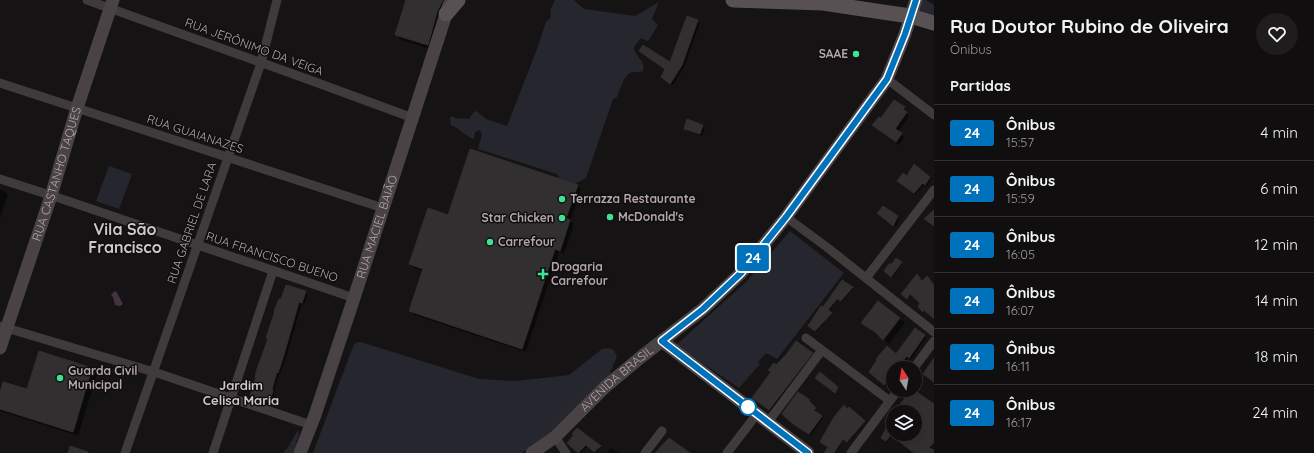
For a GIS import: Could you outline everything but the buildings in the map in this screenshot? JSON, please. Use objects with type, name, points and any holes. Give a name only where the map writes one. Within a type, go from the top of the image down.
[{"type":"main road","points":[[449,7],[458,0]]},
{"type":"main road","points":[[733,0],[830,2],[911,16],[934,23]]},
{"type":"main road","name":"AVENIDA BRASIL","points":[[532,453],[555,437],[606,387],[703,309],[741,273],[786,217],[887,79],[905,34],[916,0]]},
{"type":"main road","name":"RUA CASTANHO TAQUES","points":[[0,348],[3,327],[51,196],[77,108],[112,4]]},
{"type":"main road","name":"RUA MACIEL BAIÃO","points":[[300,453],[354,298],[449,7]]},
{"type":"main road","points":[[892,13],[901,23],[905,34]]},
{"type":"main road","points":[[662,341],[808,453]]},
{"type":"main road","points":[[306,453],[311,425]]},
{"type":"street","name":"RUA JERÔNIMO DA VEIGA","points":[[87,0],[112,4],[261,63],[413,118]]},
{"type":"street","name":"RUA GABRIEL DE LARA","points":[[126,453],[261,63],[277,0]]},
{"type":"street","points":[[887,79],[934,115]]},
{"type":"street","name":"RUA GUAIANAZES","points":[[0,83],[383,208]]},
{"type":"street","name":"RUA FRANCISCO BUENO","points":[[0,179],[354,298]]},
{"type":"street","points":[[866,278],[934,190]]},
{"type":"street","points":[[786,217],[934,332]]},
{"type":"street","points":[[213,453],[273,271]]},
{"type":"street","points":[[3,327],[154,372],[311,425]]},
{"type":"street","points":[[806,338],[890,401]]},
{"type":"street","points":[[919,361],[934,341]]},
{"type":"street","points":[[768,422],[822,350]]},
{"type":"street","points":[[850,453],[893,397]]},
{"type":"street","points":[[727,453],[757,414]]},
{"type":"street","points":[[645,453],[662,431]]},
{"type":"street","points":[[555,437],[566,453]]},
{"type":"shaded area","points":[[555,0],[574,0],[584,9],[635,16],[659,2],[652,19],[658,25],[649,40],[647,41],[641,38],[634,47],[643,64],[643,71],[631,72],[625,77],[617,97],[613,99],[586,178],[575,184],[559,178],[557,174],[478,149],[482,134],[480,130],[475,132],[474,139],[471,138],[451,125],[450,118],[451,116],[469,119],[476,111],[486,119],[507,126],[546,22],[551,17],[550,10]]},
{"type":"shaded area","points":[[922,0],[926,0],[934,5],[934,15],[919,10]]},
{"type":"shaded area","points":[[109,166],[132,174],[119,209],[96,201]]},
{"type":"shaded area","points":[[790,231],[844,273],[777,359],[766,353],[758,362],[760,364],[739,388],[676,345],[745,283]]},
{"type":"shaded area","points":[[116,291],[123,304],[120,306],[115,305],[111,295]]},
{"type":"shaded area","points":[[358,342],[479,379],[516,381],[569,375],[602,349],[609,348],[614,350],[617,357],[612,370],[610,370],[611,376],[554,430],[522,453],[313,453],[354,344]]},
{"type":"shaded area","points":[[298,430],[299,434],[293,453],[283,453],[288,447]]},
{"type":"bus line","name":"24","points":[[808,453],[662,341],[703,309],[741,273],[786,217],[887,79],[905,34],[916,0]]},
{"type":"place","name":"SAAE","points":[[856,54]]},
{"type":"place","name":"Terrazza Restaurante","points":[[562,199]]},
{"type":"place","name":"McDonald's","points":[[610,217]]},
{"type":"place","name":"Star Chicken","points":[[562,218]]},
{"type":"place","name":"Carrefour","points":[[490,242]]},
{"type":"place","name":"Drogaria Carrefour","points":[[543,274]]},
{"type":"place","name":"Guarda Civil Municipal","points":[[60,378]]},
{"type":"district","name":"Vila São Francisco","points":[[125,238]]},
{"type":"district","name":"Jardim Celisa Maria","points":[[241,392]]}]
